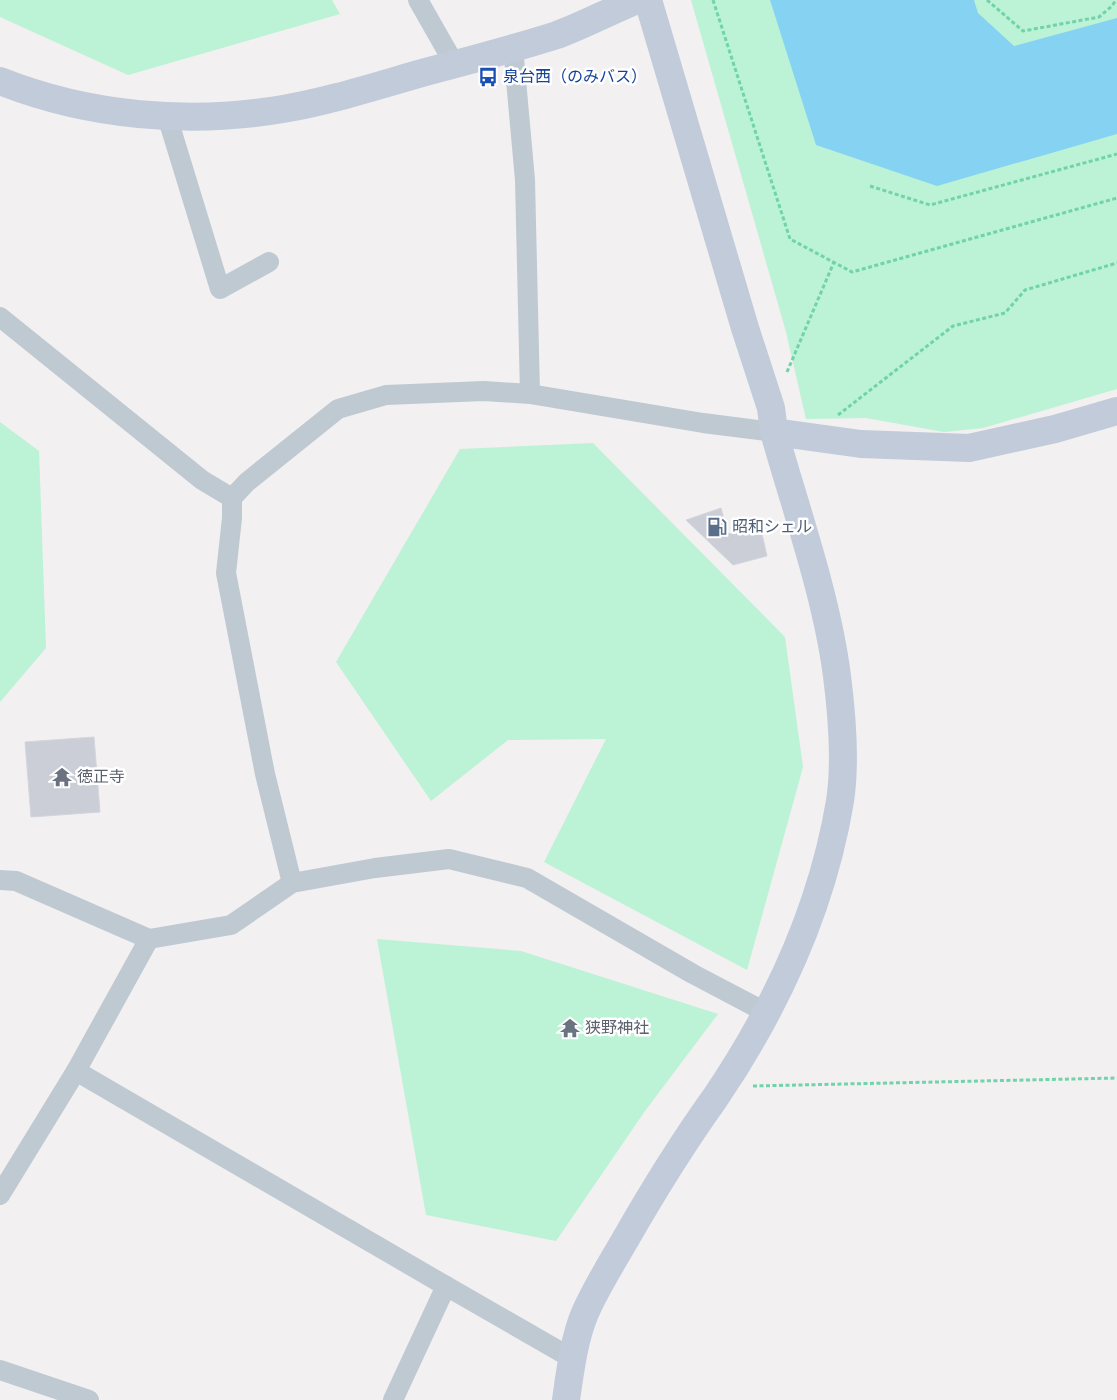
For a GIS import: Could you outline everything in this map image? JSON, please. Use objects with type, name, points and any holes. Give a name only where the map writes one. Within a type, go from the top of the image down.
[{"type":"street","points":[[418,0],[455,65]]},
{"type":"street","points":[[0,81],[27,92],[110,110],[186,118],[284,109],[331,100],[558,34],[637,0]]},
{"type":"street","points":[[566,1400],[573,1359],[584,1315],[603,1277],[668,1164],[723,1086],[767,1013],[792,963],[811,917],[829,852],[840,799],[842,732],[837,675],[827,624],[773,420],[648,0]]},
{"type":"street","points":[[513,47],[526,180],[530,394]]},
{"type":"street","points":[[167,116],[220,289],[269,262]]},
{"type":"street","points":[[0,317],[202,480],[232,498]]},
{"type":"street","points":[[292,883],[265,774],[226,573],[232,518],[232,498],[247,482],[338,409],[386,394],[484,390],[530,394],[703,423],[773,420],[810,437],[862,444],[969,448],[1055,429],[1117,411]]},
{"type":"street","points":[[0,880],[16,881],[149,939],[231,925],[292,883],[375,868],[449,859],[527,878],[693,974],[767,1013]]},
{"type":"street","points":[[0,1195],[76,1071],[149,939]]},
{"type":"street","points":[[76,1071],[573,1359]]},
{"type":"street","points":[[393,1400],[446,1286]]},
{"type":"street","points":[[0,1370],[89,1400]]},
{"type":"path","points":[[713,0],[790,239],[852,272],[1117,198]]},
{"type":"path","points":[[987,0],[1024,31],[1099,16],[1112,6],[1116,0]]},
{"type":"path","points":[[870,186],[930,205],[1117,154]]},
{"type":"path","points":[[773,420],[834,262]]},
{"type":"path","points":[[810,437],[953,326],[1005,313],[1025,290],[1117,263]]},
{"type":"path","points":[[723,1086],[1117,1078]]},
{"type":"green space","points":[[0,0],[332,0],[340,14],[128,75],[0,17]]},
{"type":"green space","points":[[691,0],[1117,0],[1117,389],[983,428],[944,432],[866,418],[806,419],[786,332]]},
{"type":"green space","points":[[0,422],[39,451],[46,648],[0,702]]},
{"type":"green space","points":[[593,443],[785,637],[803,767],[747,970],[544,862],[606,739],[508,740],[431,801],[336,662],[460,449]]},
{"type":"green space","points":[[377,939],[521,951],[718,1014],[645,1111],[556,1241],[426,1215]]},
{"type":"water","points":[[770,0],[974,0],[978,13],[1014,46],[1117,18],[1117,134],[937,186],[816,145]]},
{"type":"building","points":[[721,508],[728,534],[760,525],[767,556],[733,565],[686,520]]},
{"type":"building","name":"徳正寺","points":[[94,737],[100,812],[31,817],[25,742]]},
{"type":"place","name":"泉台西（のみバス）","points":[[488,77]]},
{"type":"place","name":"昭和シェル","points":[[717,527]]},
{"type":"place","name":"徳正寺","points":[[62,777]]},
{"type":"place","name":"狭野神社","points":[[570,1028]]}]
